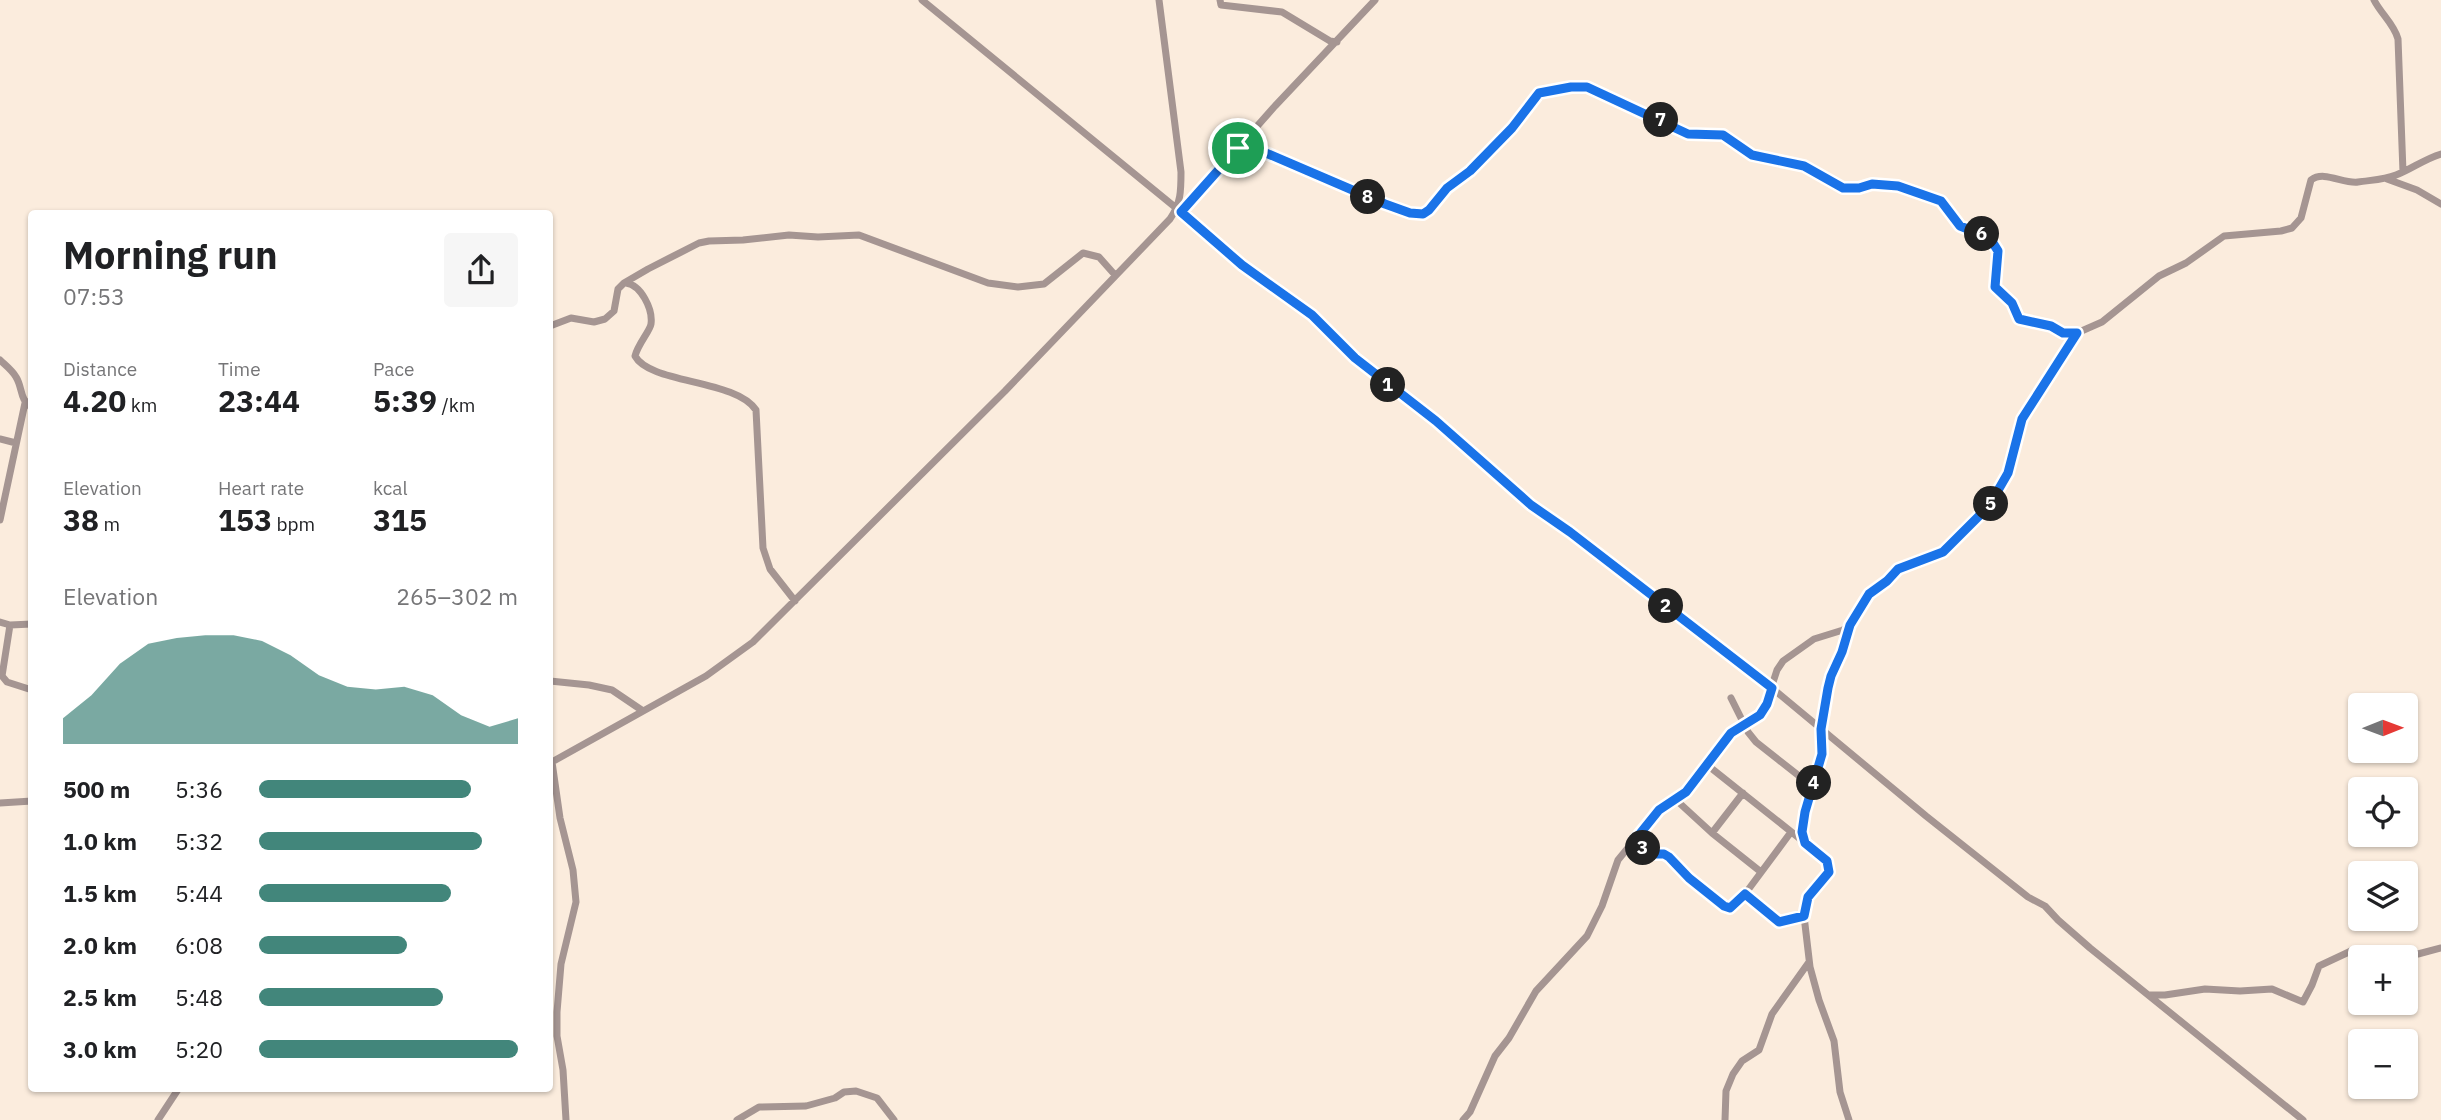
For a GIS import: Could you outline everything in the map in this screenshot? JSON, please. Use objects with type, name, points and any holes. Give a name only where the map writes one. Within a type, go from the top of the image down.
[{"type":"street","points":[[922,0],[1179,210],[1242,265],[1312,315],[1355,358],[1436,421],[1531,505],[1772,688],[1979,858],[2034,901],[2045,906],[2064,926],[2303,1120]]},
{"type":"street","points":[[1159,0],[1181,172],[1179,210]]},
{"type":"street","points":[[1220,0],[1221,5],[1282,12],[1330,41],[1337,42]]},
{"type":"street","points":[[553,761],[732,659],[795,601],[1005,391],[1238,148],[1375,0]]},
{"type":"street","points":[[2374,0],[2393,26],[2398,39],[2403,172]]},
{"type":"street","points":[[1238,148],[1259,150],[1385,204],[1410,213],[1423,214],[1512,128],[1539,93],[1587,87],[1688,134],[1723,135],[1752,155],[1804,166],[1843,188],[1859,188],[1872,184],[1898,186],[1941,201],[1960,226],[1983,235],[1993,243],[1998,251],[1995,287],[2012,303],[2019,319],[2051,326],[2063,333],[2077,333],[2102,322],[2159,276],[2186,263],[2224,236],[2280,232],[2292,228],[2301,218],[2314,177],[2323,176],[2347,182],[2386,178],[2441,154]]},
{"type":"street","points":[[2386,178],[2417,190],[2441,204]]},
{"type":"street","points":[[553,325],[571,318],[594,322],[605,319],[614,310],[618,289],[624,283],[704,241],[789,235],[859,235],[1000,286],[1044,285],[1057,277],[1078,256],[1088,253],[1099,257],[1115,275]]},
{"type":"street","points":[[624,283],[634,285],[642,293],[650,320],[650,326],[637,349],[635,356],[638,361],[658,371],[734,394],[750,402],[756,410],[763,548],[767,564],[795,601]]},
{"type":"street","points":[[1805,843],[1803,826],[1822,754],[1821,729],[1831,676],[1850,625],[1869,594],[1898,569],[1943,552],[1989,506],[2008,473],[2022,419],[2077,333]]},
{"type":"street","points":[[0,360],[16,376],[28,402]]},
{"type":"street","points":[[0,520],[16,443],[28,407]]},
{"type":"street","points":[[0,439],[16,443]]},
{"type":"street","points":[[0,622],[10,625],[28,624]]},
{"type":"street","points":[[10,625],[2,676],[8,682],[28,689]]},
{"type":"street","points":[[1463,1120],[1470,1112],[1496,1056],[1535,991],[1587,936],[1602,906],[1618,860],[1659,810],[1686,792],[1725,739],[1764,710],[1777,670],[1786,658],[1814,639],[1843,631],[1850,625]]},
{"type":"street","points":[[553,681],[612,690],[643,711]]},
{"type":"street","points":[[1731,698],[1756,741],[1812,789]]},
{"type":"street","points":[[1706,764],[1827,861],[1829,868],[1825,878],[1808,897],[1804,916],[1810,962],[1819,1000],[1834,1041],[1840,1092],[1849,1120]]},
{"type":"street","points":[[553,773],[573,870],[576,902],[561,964],[557,1012],[566,1120]]},
{"type":"street","points":[[1712,833],[1743,793]]},
{"type":"street","points":[[1675,799],[1761,872]]},
{"type":"street","points":[[0,803],[28,801]]},
{"type":"street","points":[[1634,841],[1651,854],[1664,854],[1669,857],[1682,871],[1730,908],[1745,894],[1791,832]]},
{"type":"street","points":[[1745,894],[1779,922],[1804,916]]},
{"type":"street","points":[[2148,995],[2162,996],[2205,989],[2272,989],[2303,1002],[2319,965],[2345,953],[2358,950],[2375,955],[2398,952],[2413,954],[2441,948]]},
{"type":"street","points":[[1724,1120],[1726,1091],[1730,1080],[1742,1061],[1759,1050],[1772,1014],[1810,962]]},
{"type":"street","points":[[737,1120],[759,1107],[806,1106],[835,1098],[842,1092],[856,1091],[877,1098],[894,1120]]},
{"type":"street","points":[[158,1120],[176,1092]]},
{"type":"route","points":[[1578,86],[1587,87],[1688,134],[1723,135],[1752,155],[1804,166],[1843,188],[1859,188],[1868,184],[1898,186],[1941,201],[1960,226],[1983,235],[1993,243],[1998,251],[1995,287],[2012,303],[2019,319],[2051,326],[2063,333],[2077,333],[2022,419],[2011,466],[1989,506],[1943,552],[1898,569],[1869,594],[1850,625],[1828,688],[1821,729],[1822,754],[1802,832],[1805,843],[1827,861],[1829,872],[1805,902],[1804,916],[1779,922],[1745,894],[1734,906],[1728,908],[1689,878],[1669,857],[1664,854],[1651,854],[1634,841],[1659,810],[1686,792],[1731,733],[1760,715],[1772,688],[1632,579],[1531,505],[1436,421],[1355,358],[1312,315],[1242,265],[1181,212],[1238,148],[1250,147],[1259,150],[1385,204],[1410,213],[1423,214],[1452,183],[1464,177],[1512,128],[1539,93],[1578,86]]}]
